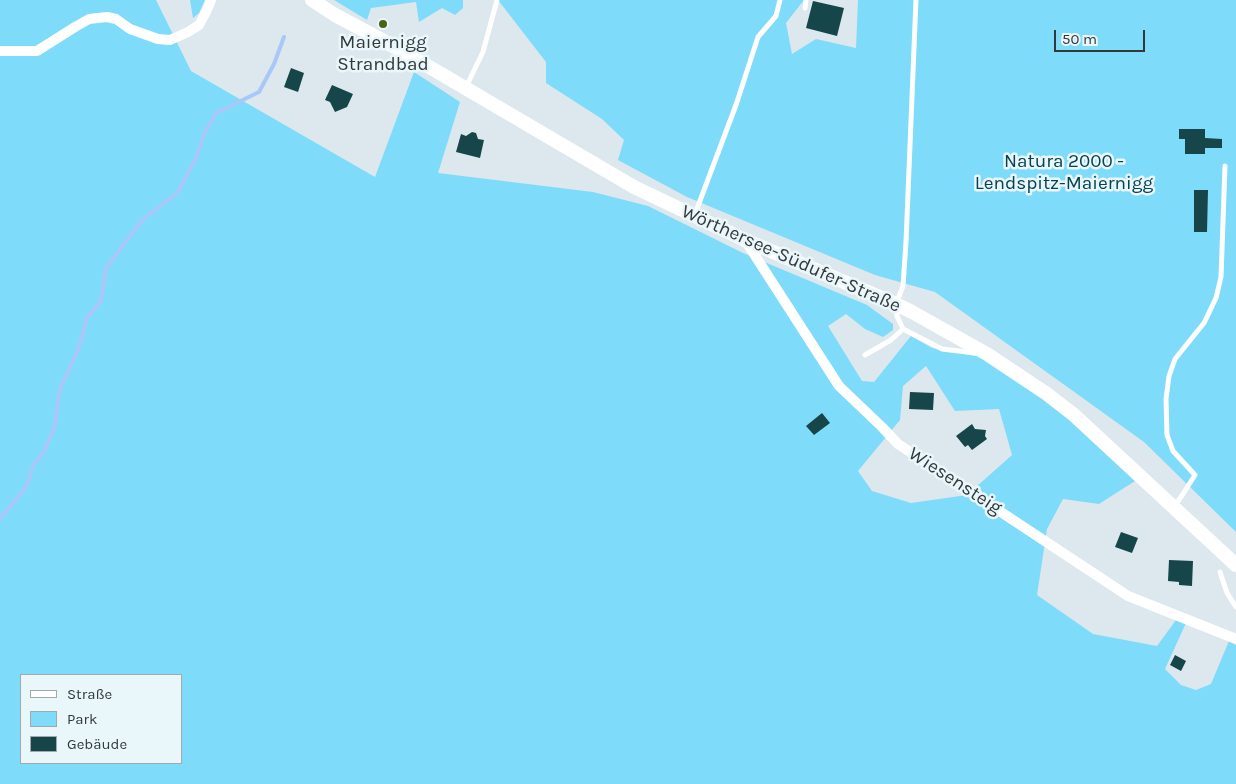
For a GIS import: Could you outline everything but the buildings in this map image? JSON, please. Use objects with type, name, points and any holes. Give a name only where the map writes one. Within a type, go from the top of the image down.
[{"type":"main road","name":"Wörthersee-Südufer-Straße","points":[[312,0],[634,187],[745,240],[896,304],[987,354],[1047,394],[1074,415],[1236,565]]},
{"type":"street","points":[[0,51],[37,51],[89,19],[107,17],[116,19],[130,29],[158,39],[170,40],[199,26],[211,0]]},
{"type":"street","name":"Wiesensteig","points":[[745,240],[839,386],[898,444],[1128,596],[1236,639]]},
{"type":"lane","points":[[466,88],[483,52],[496,0]]},
{"type":"lane","points":[[694,217],[736,105],[758,37],[776,16],[780,0]]},
{"type":"lane","points":[[805,8],[806,0]]},
{"type":"lane","points":[[916,0],[908,167],[908,208],[903,286],[896,304],[897,316],[903,328],[942,349],[987,354]]},
{"type":"lane","points":[[1174,507],[1195,475],[1173,450],[1167,435],[1166,398],[1169,376],[1175,359],[1204,323],[1216,298],[1221,277],[1225,166]]},
{"type":"lane","points":[[865,355],[891,340],[903,328]]},
{"type":"lane","points":[[1220,572],[1227,593],[1236,608]]},
{"type":"green space","points":[[0,0],[156,0],[191,71],[375,177],[414,72],[460,102],[438,173],[593,192],[648,206],[743,253],[867,305],[893,324],[893,330],[883,337],[865,329],[846,314],[828,326],[862,381],[874,382],[911,336],[932,348],[981,357],[1062,411],[1135,481],[1099,504],[1063,499],[1047,529],[1037,595],[1093,634],[1157,646],[1176,620],[1186,623],[1165,669],[1181,685],[1196,690],[1211,684],[1229,641],[1236,645],[1236,784],[0,784]],"holes":[[[926,366],[955,411],[999,409],[1012,455],[967,495],[911,503],[872,491],[858,471],[900,420],[903,386]]]},
{"type":"green space","points":[[190,0],[205,0],[199,13],[193,18]]},
{"type":"green space","points":[[334,0],[463,0],[463,8],[455,15],[442,8],[419,22],[416,2],[371,8],[367,20]]},
{"type":"green space","name":"Natura 2000 - Lendspitz-Maiernigg","points":[[498,0],[804,0],[786,23],[792,54],[816,39],[856,48],[858,0],[1236,0],[1236,532],[1144,442],[935,292],[875,275],[687,197],[618,160],[624,140],[602,119],[546,83],[546,62]]},
{"type":"waterway","points":[[0,519],[27,486],[33,465],[44,452],[55,425],[59,392],[79,347],[87,318],[101,301],[106,268],[142,220],[177,193],[196,158],[204,134],[216,113],[259,92],[274,64],[284,37]]},
{"type":"place","name":"Maiernigg Strandbad","points":[[383,24]]}]
